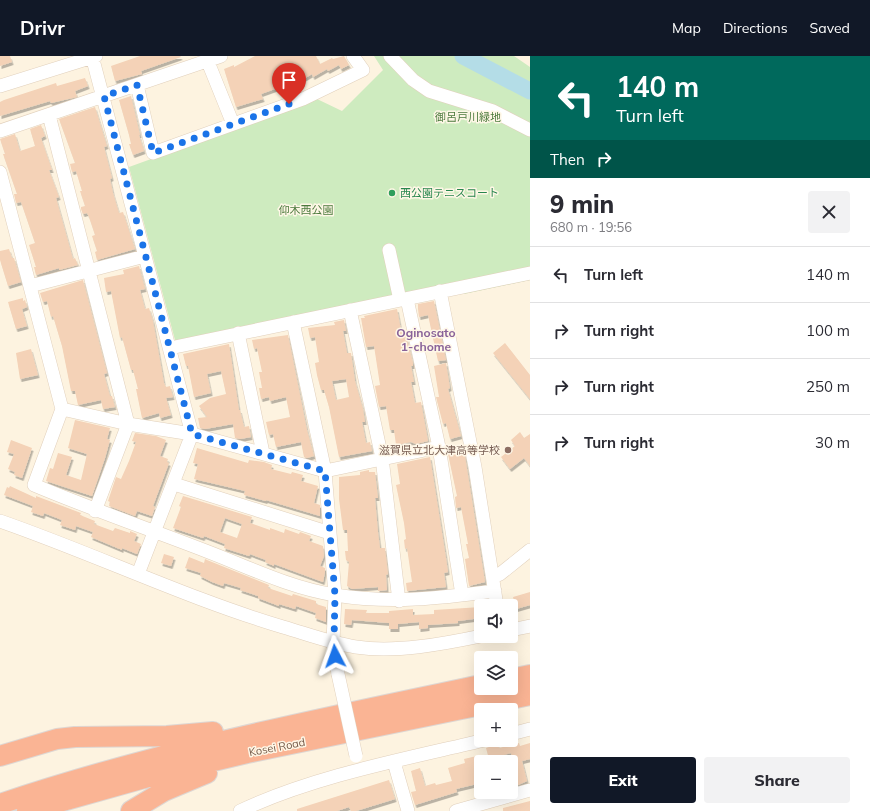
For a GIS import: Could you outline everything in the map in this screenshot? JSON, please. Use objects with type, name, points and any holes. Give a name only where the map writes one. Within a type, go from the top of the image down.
[{"type":"highway","points":[[518,678],[530,675]]},
{"type":"highway","name":"Kosei Road","points":[[0,804],[114,768],[182,750],[474,686]]},
{"type":"highway","name":"Kosei Road","points":[[27,811],[155,775],[247,753],[530,695]]},
{"type":"highway","points":[[0,756],[57,740],[203,734],[377,707]]},
{"type":"highway","points":[[131,811],[164,791],[228,765],[383,726]]},
{"type":"street","points":[[0,86],[94,56],[192,434],[138,574]]},
{"type":"street","points":[[0,131],[208,62],[221,56]]},
{"type":"street","points":[[137,85],[153,153],[303,99],[363,70],[353,56]]},
{"type":"street","points":[[390,56],[413,80],[429,91],[493,111],[530,130]]},
{"type":"street","points":[[208,62],[233,124]]},
{"type":"street","points":[[49,115],[128,424],[95,511]]},
{"type":"street","points":[[0,172],[62,409],[34,485],[95,511],[155,532],[301,588],[335,595],[399,601],[495,591]]},
{"type":"street","points":[[389,250],[404,299],[439,447],[462,595]]},
{"type":"street","points":[[30,286],[145,256]]},
{"type":"street","points":[[170,348],[530,273]]},
{"type":"street","points":[[440,291],[475,467],[496,599]]},
{"type":"street","points":[[350,310],[382,458],[399,601]]},
{"type":"street","points":[[294,322],[325,471],[335,595],[334,642],[338,674],[360,771]]},
{"type":"street","points":[[238,333],[263,453]]},
{"type":"street","points":[[62,409],[128,424],[192,434],[325,471],[439,447]]},
{"type":"street","points":[[174,484],[330,533]]},
{"type":"street","points":[[0,521],[236,613],[334,642],[356,647],[381,648],[448,643],[474,637]]},
{"type":"street","points":[[493,577],[500,574],[530,550]]},
{"type":"street","points":[[518,629],[530,626]]},
{"type":"street","points":[[518,732],[530,729]]},
{"type":"street","points":[[240,811],[271,796],[394,762],[474,743]]},
{"type":"street","points":[[394,762],[408,811]]},
{"type":"street","points":[[456,811],[530,790]]},
{"type":"green space","name":"仰木西公園","points":[[374,56],[514,56],[530,67],[530,280],[464,294],[460,281],[178,341],[175,340],[129,167],[317,99],[342,111],[383,70]]},
{"type":"building","points":[[0,56],[10,56],[12,62],[0,66]]},
{"type":"building","points":[[140,56],[181,57],[141,71],[142,74],[115,81],[111,66]]},
{"type":"building","points":[[255,56],[316,56],[320,64],[332,58],[344,56],[349,65],[341,69],[339,65],[328,71],[327,69],[313,77],[312,74],[295,84],[299,90],[291,95],[286,85],[261,94],[263,99],[236,107],[224,69],[234,65],[234,67]]},
{"type":"building","points":[[85,78],[88,86],[75,91],[77,97],[51,103],[50,101],[0,116],[0,102],[4,100],[56,83],[57,86]]},
{"type":"building","points":[[131,96],[144,151],[133,155],[119,100]]},
{"type":"building","points":[[95,107],[107,146],[104,147],[112,178],[110,179],[113,193],[119,213],[123,212],[135,249],[97,260],[95,252],[97,251],[92,236],[95,235],[87,213],[83,214],[81,209],[81,207],[85,206],[80,191],[82,191],[76,171],[72,172],[70,164],[75,163],[59,119]]},
{"type":"building","points":[[41,125],[45,136],[41,138],[52,170],[49,170],[59,197],[56,198],[73,259],[75,258],[78,265],[59,270],[59,268],[36,275],[34,267],[36,267],[29,245],[35,243],[21,202],[16,203],[14,194],[17,194],[3,154],[5,154],[0,139],[15,134],[20,151],[35,146],[30,129]]},
{"type":"building","points":[[9,249],[12,258],[14,258],[21,282],[8,286],[0,260],[0,251]]},
{"type":"building","points":[[139,266],[145,289],[140,290],[145,309],[149,308],[153,321],[164,383],[166,387],[170,386],[173,397],[166,398],[171,415],[160,418],[159,413],[142,418],[136,389],[138,389],[133,370],[131,370],[122,337],[120,338],[111,291],[106,292],[104,278],[124,274],[123,270]]},
{"type":"building","points":[[83,280],[107,373],[104,374],[110,396],[112,396],[115,407],[103,409],[101,400],[78,405],[75,391],[71,391],[62,346],[53,316],[51,317],[47,301],[43,302],[40,293]]},
{"type":"building","points":[[23,298],[23,301],[25,300],[27,307],[22,309],[27,326],[16,329],[8,302]]},
{"type":"building","points":[[434,301],[446,360],[438,361],[428,315],[419,317],[418,304]]},
{"type":"building","points":[[397,309],[401,330],[404,329],[413,363],[413,366],[411,366],[414,382],[411,382],[415,403],[421,402],[428,441],[416,444],[411,442],[396,445],[394,430],[390,430],[386,406],[379,407],[375,386],[380,385],[374,346],[366,347],[361,318],[365,318],[364,316]]},
{"type":"building","points":[[344,320],[346,331],[343,331],[347,353],[351,353],[355,381],[363,409],[365,422],[362,422],[366,443],[370,442],[372,451],[339,457],[329,407],[324,390],[321,390],[317,375],[315,363],[319,362],[315,337],[310,338],[308,328],[335,325],[334,322]],"holes":[[[346,379],[349,397],[336,400],[332,381]]]},
{"type":"building","points":[[288,335],[307,430],[314,456],[307,458],[304,457],[301,442],[276,447],[273,434],[269,435],[266,422],[290,417],[286,397],[270,401],[269,397],[261,399],[259,388],[262,388],[259,372],[262,372],[257,348],[254,349],[252,340]]},
{"type":"building","points":[[505,343],[530,375],[530,399],[493,353]]},
{"type":"building","points":[[229,344],[239,410],[244,427],[249,426],[251,437],[240,439],[235,438],[233,424],[205,429],[200,428],[198,418],[207,417],[199,406],[210,398],[226,394],[221,371],[207,374],[211,393],[194,397],[188,366],[186,366],[183,354]]},
{"type":"building","points":[[31,349],[38,375],[20,379],[16,353]]},
{"type":"building","points":[[446,363],[450,388],[448,389],[461,436],[450,439],[446,423],[443,424],[436,397],[439,397],[434,366]]},
{"type":"building","points":[[75,420],[110,428],[107,439],[110,440],[92,496],[46,481],[50,468],[53,469],[58,453],[72,457],[66,475],[81,480],[87,454],[68,448]]},
{"type":"building","points":[[520,432],[524,438],[530,434],[530,466],[524,458],[510,469],[501,457],[515,446],[511,440]]},
{"type":"building","points":[[135,433],[156,436],[166,440],[160,456],[168,459],[167,462],[169,463],[153,506],[155,507],[152,516],[137,511],[135,516],[109,506],[110,502],[108,501],[116,477],[121,479],[136,442],[132,441]]},
{"type":"building","points":[[11,440],[32,448],[22,478],[14,475],[15,472],[8,469],[14,454],[7,452]]},
{"type":"building","points":[[197,448],[248,463],[249,460],[264,462],[272,465],[271,469],[291,474],[292,472],[303,475],[301,481],[318,486],[314,503],[320,505],[320,516],[244,495],[245,491],[194,479],[198,464],[193,463]]},
{"type":"building","points":[[464,450],[485,582],[469,586],[465,559],[469,558],[466,544],[468,544],[461,507],[456,508],[455,497],[457,496],[448,454]]},
{"type":"building","points":[[430,457],[448,572],[444,573],[446,587],[407,591],[406,583],[412,582],[407,548],[405,549],[404,540],[406,539],[404,523],[396,485],[400,484],[397,464]]},
{"type":"building","points":[[369,470],[369,472],[375,472],[378,498],[375,498],[378,532],[380,548],[385,548],[388,574],[386,575],[387,590],[378,591],[378,587],[352,589],[347,586],[349,562],[346,560],[345,551],[348,551],[347,530],[343,530],[339,499],[339,477],[360,475],[360,472]]},
{"type":"building","points":[[10,486],[36,498],[36,496],[81,513],[80,515],[95,521],[94,524],[113,531],[115,528],[137,534],[134,541],[141,544],[137,554],[122,548],[122,550],[91,537],[93,532],[76,526],[75,530],[60,525],[62,520],[44,513],[43,516],[31,512],[33,506],[4,495],[7,487],[9,488]]},
{"type":"building","points":[[183,496],[252,517],[250,523],[270,530],[270,528],[284,533],[285,529],[311,536],[309,541],[323,546],[324,556],[320,566],[325,568],[323,582],[274,564],[274,566],[265,562],[266,560],[250,554],[249,556],[224,548],[225,544],[204,536],[203,538],[173,528],[181,507],[179,506]],"holes":[[[225,518],[242,524],[237,538],[220,532]]]},
{"type":"building","points":[[164,554],[174,557],[171,566],[161,563]]},
{"type":"building","points":[[189,557],[204,563],[205,559],[269,585],[268,588],[292,596],[293,594],[316,601],[316,604],[326,607],[326,622],[315,618],[316,613],[296,606],[295,609],[279,604],[279,606],[258,598],[258,596],[240,590],[241,588],[224,583],[223,586],[212,582],[200,576],[201,573],[185,568]]},
{"type":"building","points":[[530,592],[530,605],[518,608],[518,599],[514,599],[513,597]]},
{"type":"building","points":[[474,607],[474,619],[458,621],[458,623],[428,625],[428,628],[419,629],[419,622],[398,624],[398,629],[389,629],[389,623],[352,620],[351,625],[344,624],[345,609],[367,610],[366,613],[389,613],[389,611],[413,609],[413,615],[434,614],[434,610]]},
{"type":"building","points":[[518,743],[520,746],[530,743],[530,759],[522,761],[527,781],[518,785],[518,755],[512,755],[511,753],[504,755],[488,755],[486,748],[518,747]]},
{"type":"building","points":[[474,757],[474,785],[456,789],[457,792],[415,805],[411,792],[416,791],[411,771],[420,768],[425,786],[435,783],[436,785],[452,781],[448,768],[465,763],[464,759]]},
{"type":"building","points":[[389,780],[395,799],[356,811],[351,811],[349,807],[337,811],[297,811],[297,809]]},
{"type":"building","points":[[530,801],[530,811],[503,811],[503,808]]},
{"type":"waterway","points":[[463,56],[530,91]]},
{"type":"place","name":"西公園テニスコート","points":[[392,193]]},
{"type":"place","name":"滋賀県立北大津高等学校","points":[[508,450]]},
{"type":"district","name":"Oginosato 1-chome","points":[[426,339]]},
{"type":"route","points":[[289,104],[153,153],[137,85],[104,96],[192,434],[325,471],[335,595],[335,656]]},
{"type":"park label","name":"御呂戸川緑地","points":[[468,117]]}]
